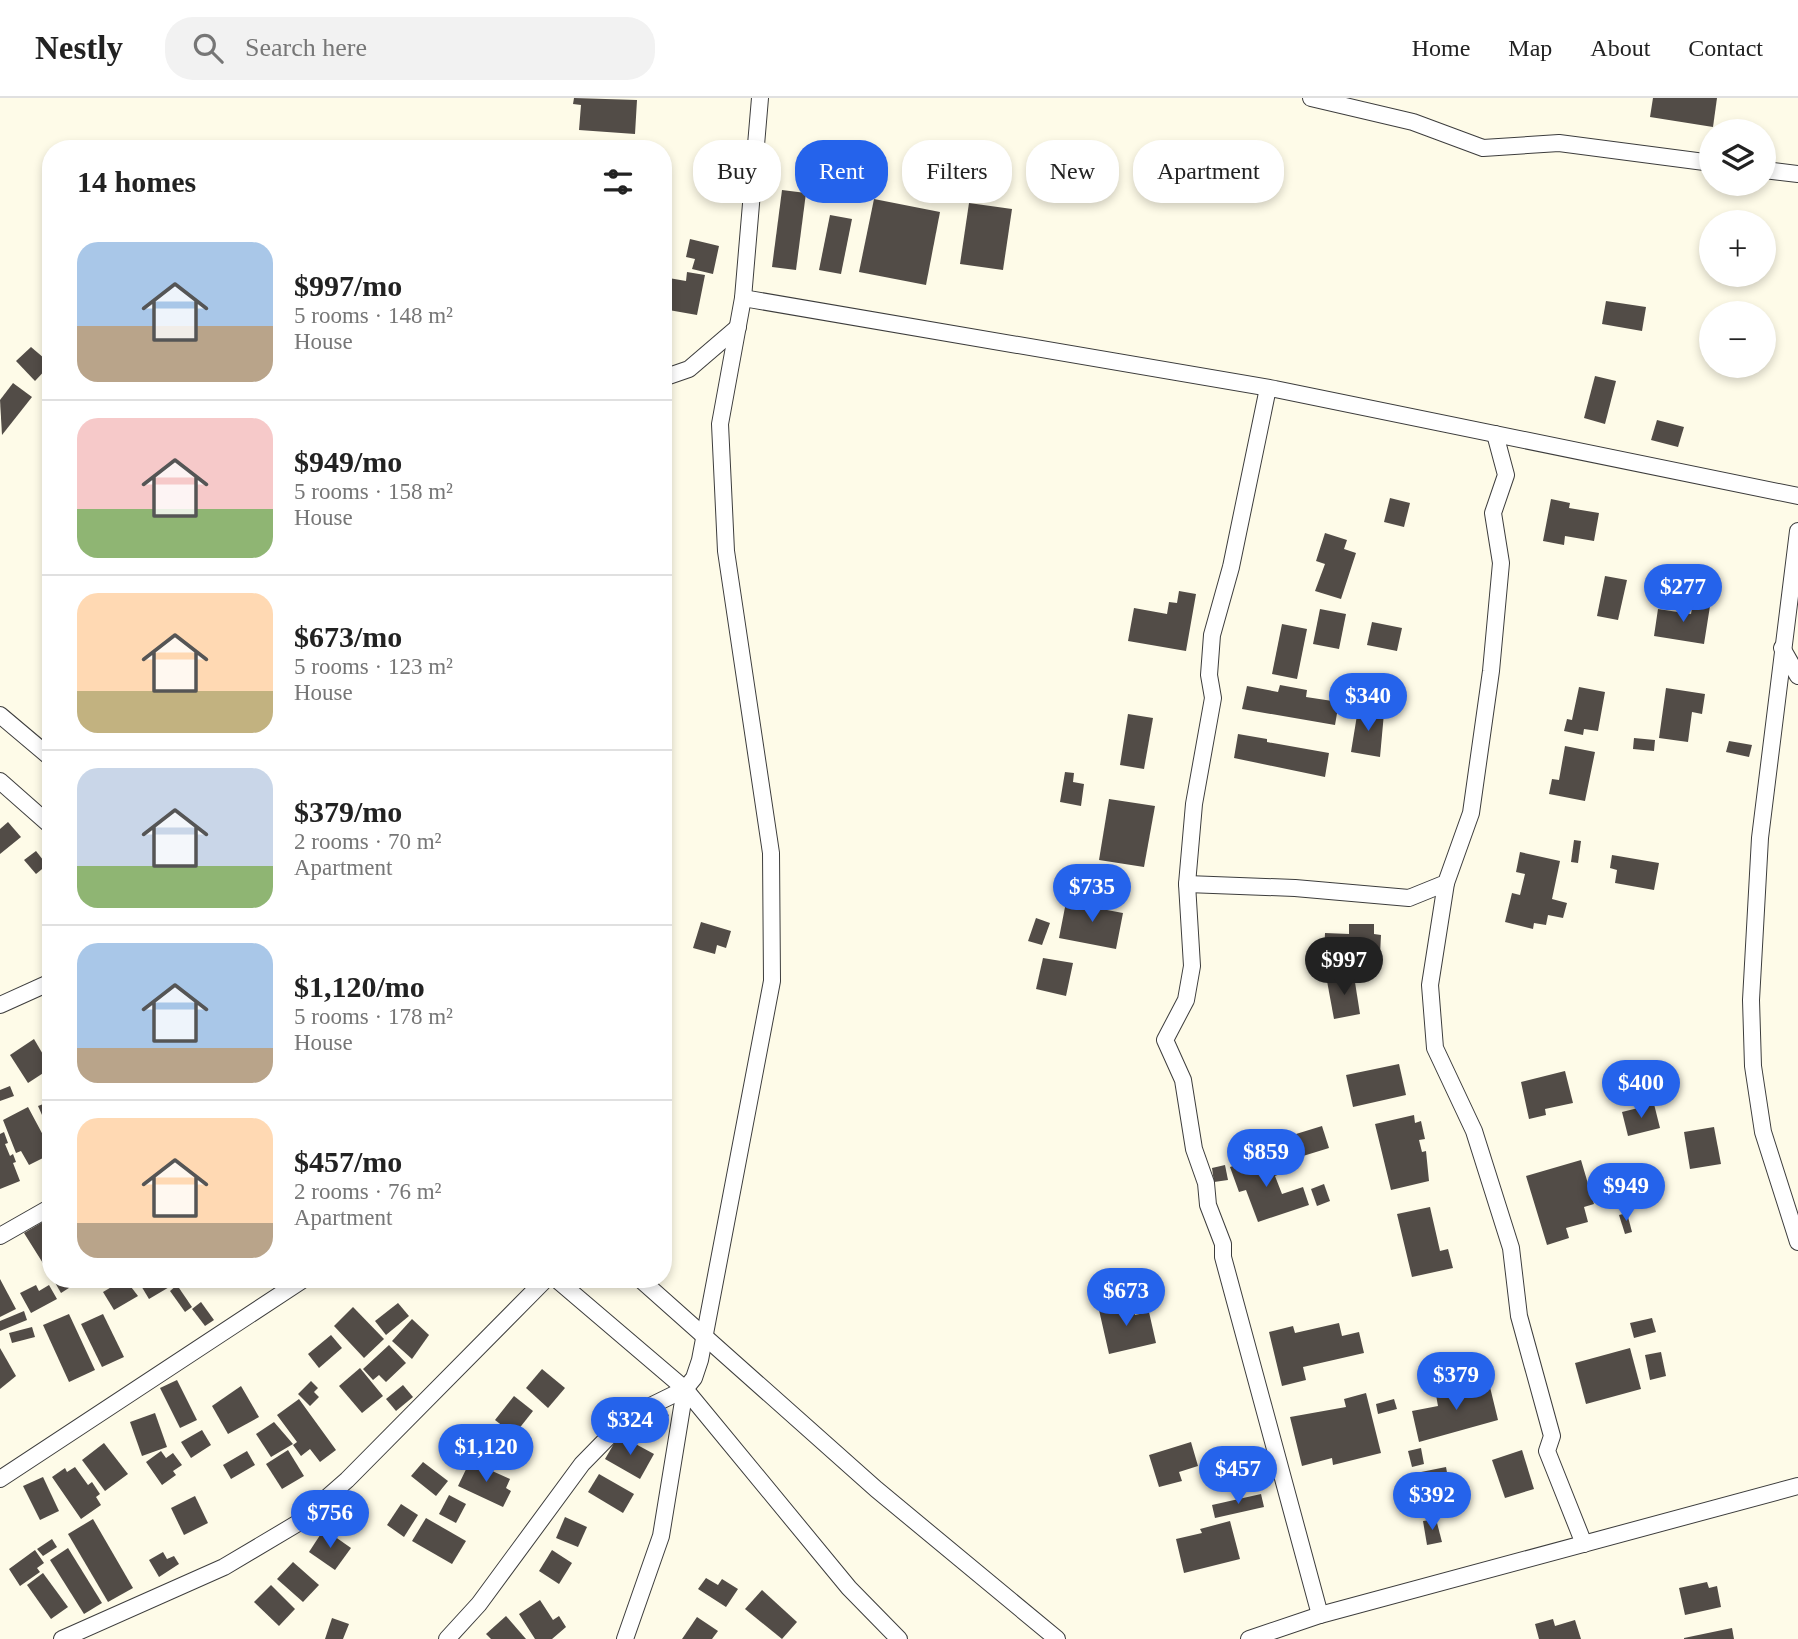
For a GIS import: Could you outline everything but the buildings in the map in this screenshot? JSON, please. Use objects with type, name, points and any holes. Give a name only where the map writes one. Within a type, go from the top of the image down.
[{"type":"street","points":[[447,1639],[479,1604],[582,1464],[628,1417],[685,1389],[694,1378],[700,1360],[772,981],[771,853],[726,551],[720,424],[743,298],[760,98]]},
{"type":"street","points":[[1311,98],[1413,122],[1483,148],[1559,143],[1699,161]]},
{"type":"street","points":[[1776,171],[1798,174]]},
{"type":"street","points":[[743,298],[1268,388],[1798,496]]},
{"type":"street","points":[[672,375],[689,369],[738,327]]},
{"type":"street","points":[[1268,388],[1231,567],[1212,635],[1209,675],[1213,698],[1194,804],[1187,884],[1192,966],[1186,1000],[1165,1040],[1183,1080],[1208,1205],[1223,1244],[1223,1257],[1248,1353],[1320,1615]]},
{"type":"street","points":[[1495,434],[1506,475],[1493,513],[1501,563],[1491,671],[1471,813],[1446,883],[1430,985],[1435,1048],[1474,1131],[1511,1248],[1519,1316],[1552,1436],[1547,1451],[1584,1544]]},
{"type":"street","points":[[1798,531],[1781,646],[1760,838],[1751,1000],[1753,1066],[1763,1132],[1798,1242]]},
{"type":"street","points":[[1781,646],[1798,676]]},
{"type":"street","points":[[0,716],[42,751]]},
{"type":"street","points":[[0,781],[42,818]]},
{"type":"street","points":[[1187,884],[1294,888],[1409,898],[1446,883]]},
{"type":"street","points":[[0,1005],[42,986]]},
{"type":"street","points":[[0,1236],[42,1212]]},
{"type":"street","points":[[0,1479],[290,1288]]},
{"type":"street","points":[[62,1639],[224,1567],[298,1523],[347,1480],[537,1288]]},
{"type":"street","points":[[567,1288],[685,1389],[849,1588],[898,1639]]},
{"type":"street","points":[[650,1288],[876,1489],[1058,1639]]},
{"type":"street","points":[[625,1639],[661,1536],[685,1389]]},
{"type":"street","points":[[1249,1639],[1320,1615],[1798,1486]]}]
